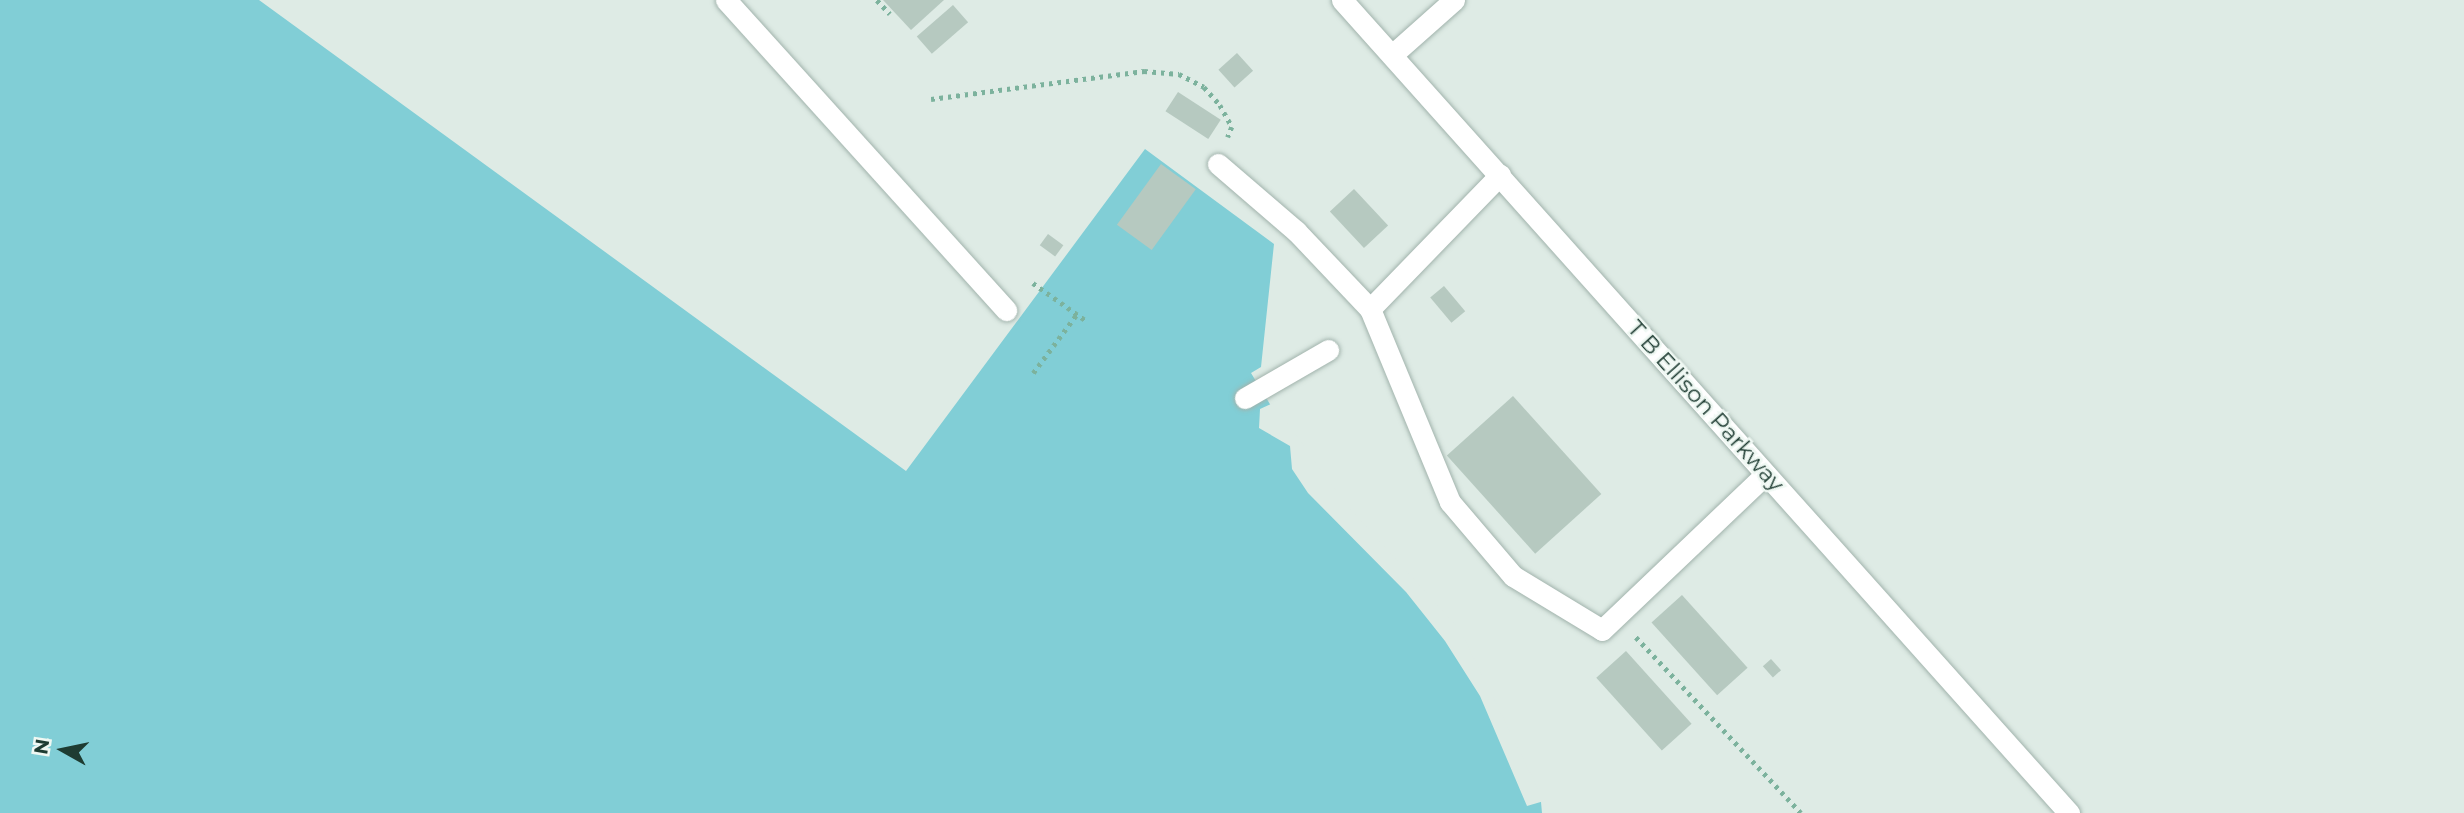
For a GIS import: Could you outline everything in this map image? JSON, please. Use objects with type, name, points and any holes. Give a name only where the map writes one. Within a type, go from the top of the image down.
[{"type":"street","points":[[726,0],[1006,310]]},
{"type":"street","name":"T B Ellison Parkway","points":[[1342,0],[2069,813]]},
{"type":"street","points":[[1392,55],[1454,0]]},
{"type":"street","points":[[1218,164],[1296,231],[1370,309],[1450,502],[1513,576],[1602,630],[1766,474]]},
{"type":"street","points":[[1370,309],[1500,175]]},
{"type":"street","points":[[1244,398],[1328,350]]},
{"type":"path","points":[[877,0],[890,15]]},
{"type":"path","points":[[931,99],[1144,71],[1179,74],[1204,87],[1232,127],[1218,164]]},
{"type":"path","points":[[1033,283],[1088,321]]},
{"type":"path","points":[[1033,373],[1077,314]]},
{"type":"path","points":[[1617,615],[1801,813]]},
{"type":"water","points":[[0,0],[259,0],[906,471],[1145,149],[1274,244],[1261,367],[1251,373],[1293,442],[1341,504],[1458,632],[1541,802],[1542,813],[0,813]]},
{"type":"pier","points":[[1273,403],[1344,502],[1460,630],[1544,801],[1527,806],[1480,696],[1445,641],[1406,592],[1308,493],[1292,469],[1290,446],[1259,428],[1260,409]]},
{"type":"building","points":[[883,0],[944,0],[911,30]]},
{"type":"building","points":[[953,5],[968,22],[932,54],[917,36]]},
{"type":"building","points":[[1237,53],[1253,71],[1234,88],[1218,70]]},
{"type":"building","points":[[1178,92],[1221,120],[1208,139],[1165,111]]},
{"type":"building","points":[[1161,164],[1196,189],[1152,250],[1117,225]]},
{"type":"building","points":[[1354,189],[1388,226],[1364,248],[1330,212]]},
{"type":"building","points":[[1048,234],[1063,245],[1055,256],[1040,245]]},
{"type":"building","points":[[1444,286],[1465,311],[1451,323],[1430,298]]},
{"type":"building","points":[[1513,396],[1601,494],[1535,554],[1447,456]]},
{"type":"building","points":[[1682,595],[1748,668],[1717,695],[1652,622]]},
{"type":"building","points":[[1626,651],[1692,724],[1662,751],[1596,678]]},
{"type":"building","points":[[1771,659],[1781,670],[1773,678],[1763,666]]}]
